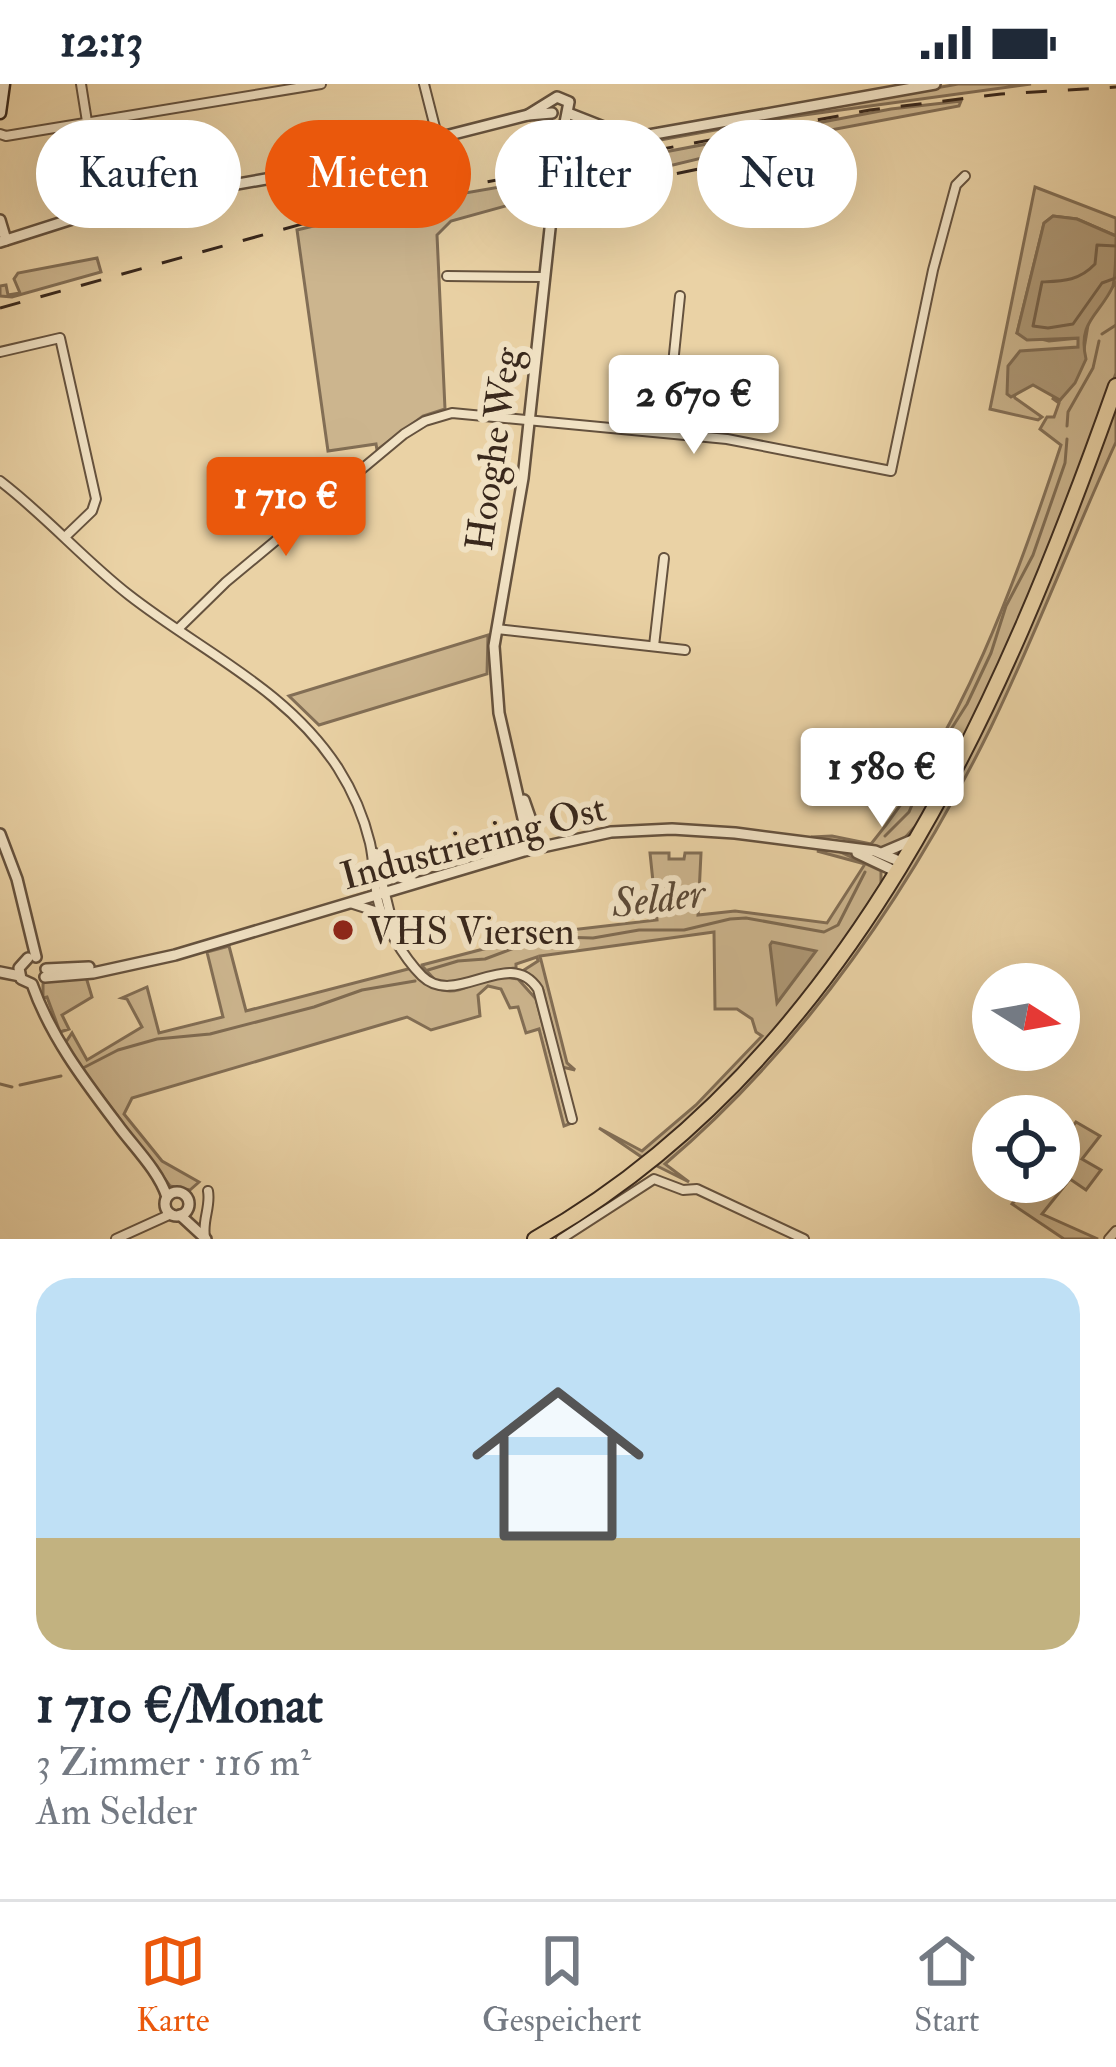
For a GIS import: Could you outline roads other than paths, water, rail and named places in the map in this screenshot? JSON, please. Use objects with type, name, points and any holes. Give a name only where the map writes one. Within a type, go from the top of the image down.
[{"type":"main road","points":[[0,113],[4,84]]},
{"type":"main road","points":[[535,1239],[638,1170],[725,1094],[785,1028],[841,955],[915,839],[1005,666],[1116,386]]},
{"type":"street","points":[[80,84],[87,120]]},
{"type":"street","points":[[98,120],[263,89],[321,84]]},
{"type":"street","points":[[424,84],[433,120]]},
{"type":"street","points":[[471,130],[562,104],[625,135],[656,135],[935,84]]},
{"type":"street","name":"Hooghe Weg","points":[[535,847],[499,713],[495,628],[530,418],[562,104]]},
{"type":"street","points":[[0,134],[36,131]]},
{"type":"street","points":[[178,629],[226,582],[414,427],[437,416],[464,412],[666,432],[891,471],[933,270],[956,185],[965,176]]},
{"type":"street","points":[[0,220],[3,241],[43,228]]},
{"type":"street","points":[[447,276],[544,278]]},
{"type":"street","points":[[666,432],[680,296]]},
{"type":"street","points":[[0,352],[60,338],[96,499],[92,512],[66,536]]},
{"type":"street","points":[[0,481],[128,595],[267,690],[309,728],[351,790],[394,933]]},
{"type":"street","points":[[654,646],[664,558]]},
{"type":"street","points":[[495,628],[685,650]]},
{"type":"street","name":"Hooghe Weg","points":[[516,781],[537,830],[535,847]]},
{"type":"street","name":"Industriering Ost","points":[[40,978],[121,967],[573,839],[672,829],[735,833],[882,853],[898,867]]},
{"type":"street","points":[[537,830],[573,839]]},
{"type":"street","points":[[0,834],[55,1034],[149,1166],[173,1208],[204,1238]]},
{"type":"street","points":[[882,853],[915,839]]},
{"type":"street","points":[[371,848],[382,872],[382,914],[418,971],[432,983],[453,986],[513,972],[538,989],[572,1119]]},
{"type":"street","name":"Industriering Ost","points":[[846,848],[898,867]]},
{"type":"street","points":[[382,872],[416,883]]},
{"type":"street","points":[[350,903],[382,914]]},
{"type":"street","points":[[20,972],[32,958]]},
{"type":"street","points":[[0,969],[40,978]]},
{"type":"street","points":[[561,1239],[649,1180],[698,1190],[804,1239]]},
{"type":"street","points":[[204,1238],[208,1191]]},
{"type":"street","points":[[116,1239],[173,1208]]},
{"type":"street","points":[[1109,1239],[1116,1231]]},
{"type":"water","points":[[1053,216],[1077,219],[1116,236],[1113,286],[1087,327],[1086,359],[1075,383],[1060,400],[1033,385],[1011,397],[1007,394],[1008,366],[1020,351],[1078,347],[1078,338],[1027,340],[1017,333],[1044,223]]},
{"type":"water","points":[[770,945],[816,951],[777,1003]]},
{"type":"waterway","name":"Selder","points":[[1102,334],[1116,325]]},
{"type":"waterway","name":"Selder","points":[[1067,426],[1068,412],[1093,368],[1099,341]]},
{"type":"waterway","name":"Selder","points":[[885,836],[909,812],[931,761],[967,704],[991,653],[1006,606],[1033,555],[1065,463],[1067,439]]},
{"type":"waterway","name":"Selder","points":[[428,970],[558,937],[684,930],[730,919],[824,932],[838,925],[865,872]]},
{"type":"waterway","name":"Selder","points":[[83,1068],[118,1050],[157,1039],[210,1034],[362,990],[415,981]]},
{"type":"waterway","name":"Selder","points":[[20,1085],[61,1076]]},
{"type":"waterway","name":"Selder","points":[[0,1084],[12,1087]]},
{"type":"railway","points":[[0,308],[385,201],[870,110],[1001,94],[1116,87]]},
{"type":"railway","points":[[673,174],[697,169]]},
{"type":"place","name":"VHS Viersen","points":[[343,930]]}]
